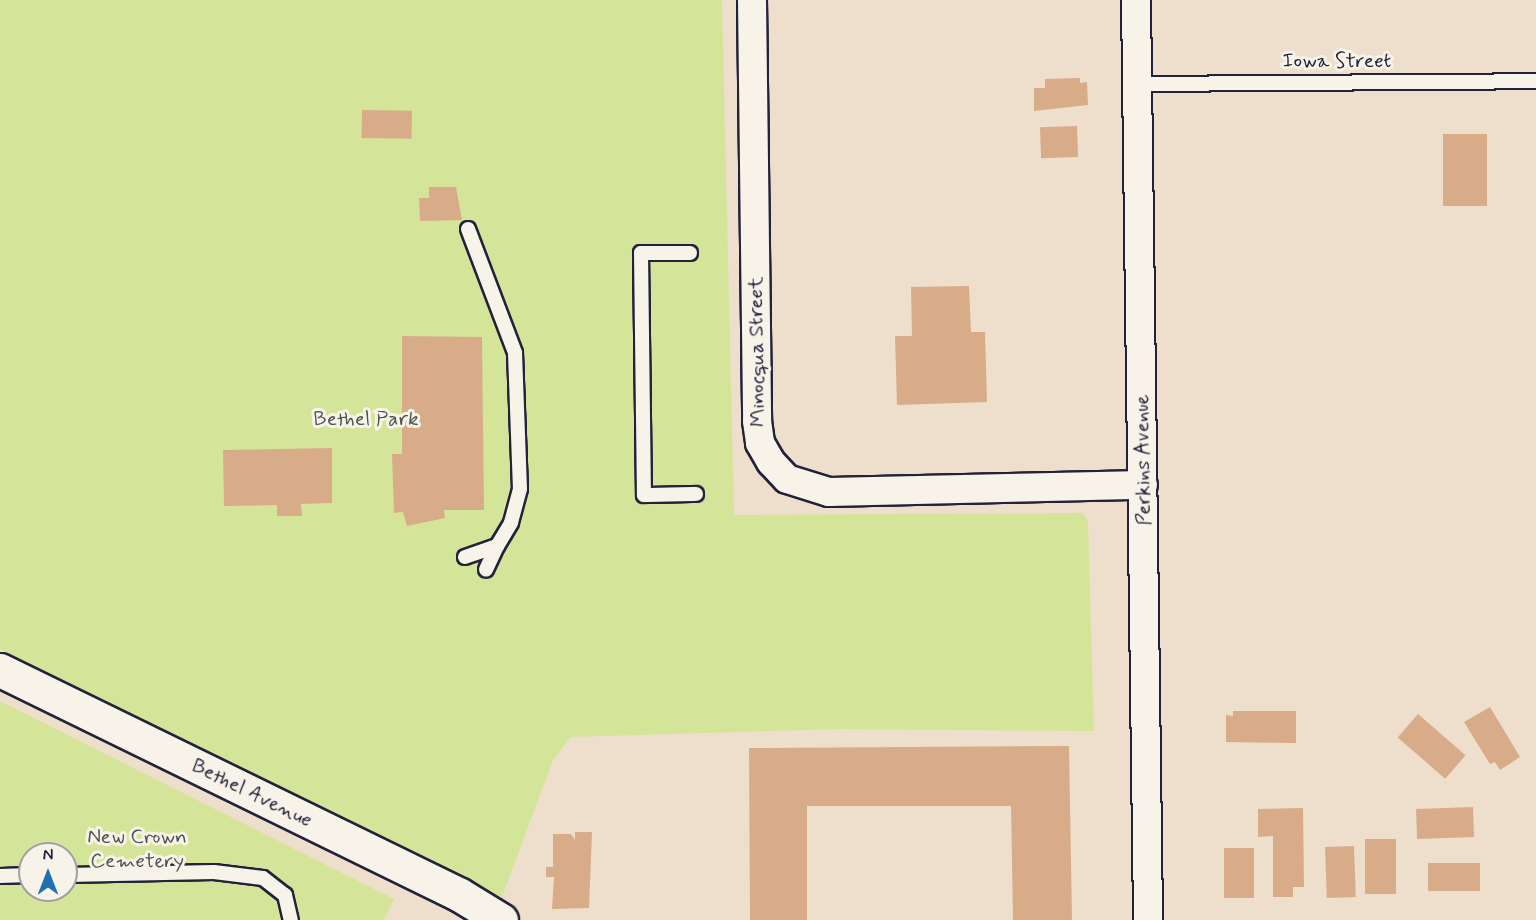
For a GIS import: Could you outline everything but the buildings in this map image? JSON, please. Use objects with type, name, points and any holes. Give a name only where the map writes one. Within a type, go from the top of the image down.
[{"type":"street","name":"Minocqua Street","points":[[752,0],[757,421],[760,443],[771,462],[787,479],[829,492],[1143,485]]},
{"type":"street","name":"Perkins Avenue","points":[[1136,0],[1148,920]]},
{"type":"street","name":"Bethel Avenue","points":[[0,670],[460,895],[501,920]]},
{"type":"lane","name":"Iowa Street","points":[[1138,84],[1536,81]]},
{"type":"lane","points":[[468,229],[515,353],[520,489],[512,523],[497,546],[486,570]]},
{"type":"lane","points":[[690,253],[641,253],[644,495],[696,494]]},
{"type":"lane","points":[[465,557],[497,546]]},
{"type":"lane","points":[[78,875],[214,872],[263,878],[285,895],[291,920]]},
{"type":"lane","points":[[0,876],[18,876]]},
{"type":"green space","name":"Bethel Park","points":[[0,0],[722,0],[734,515],[1083,513],[1088,522],[1094,731],[839,729],[571,737],[553,760],[502,897],[0,649]]},
{"type":"green space","name":"New Crown Cemetery","points":[[0,701],[394,899],[384,920],[0,920]]}]
